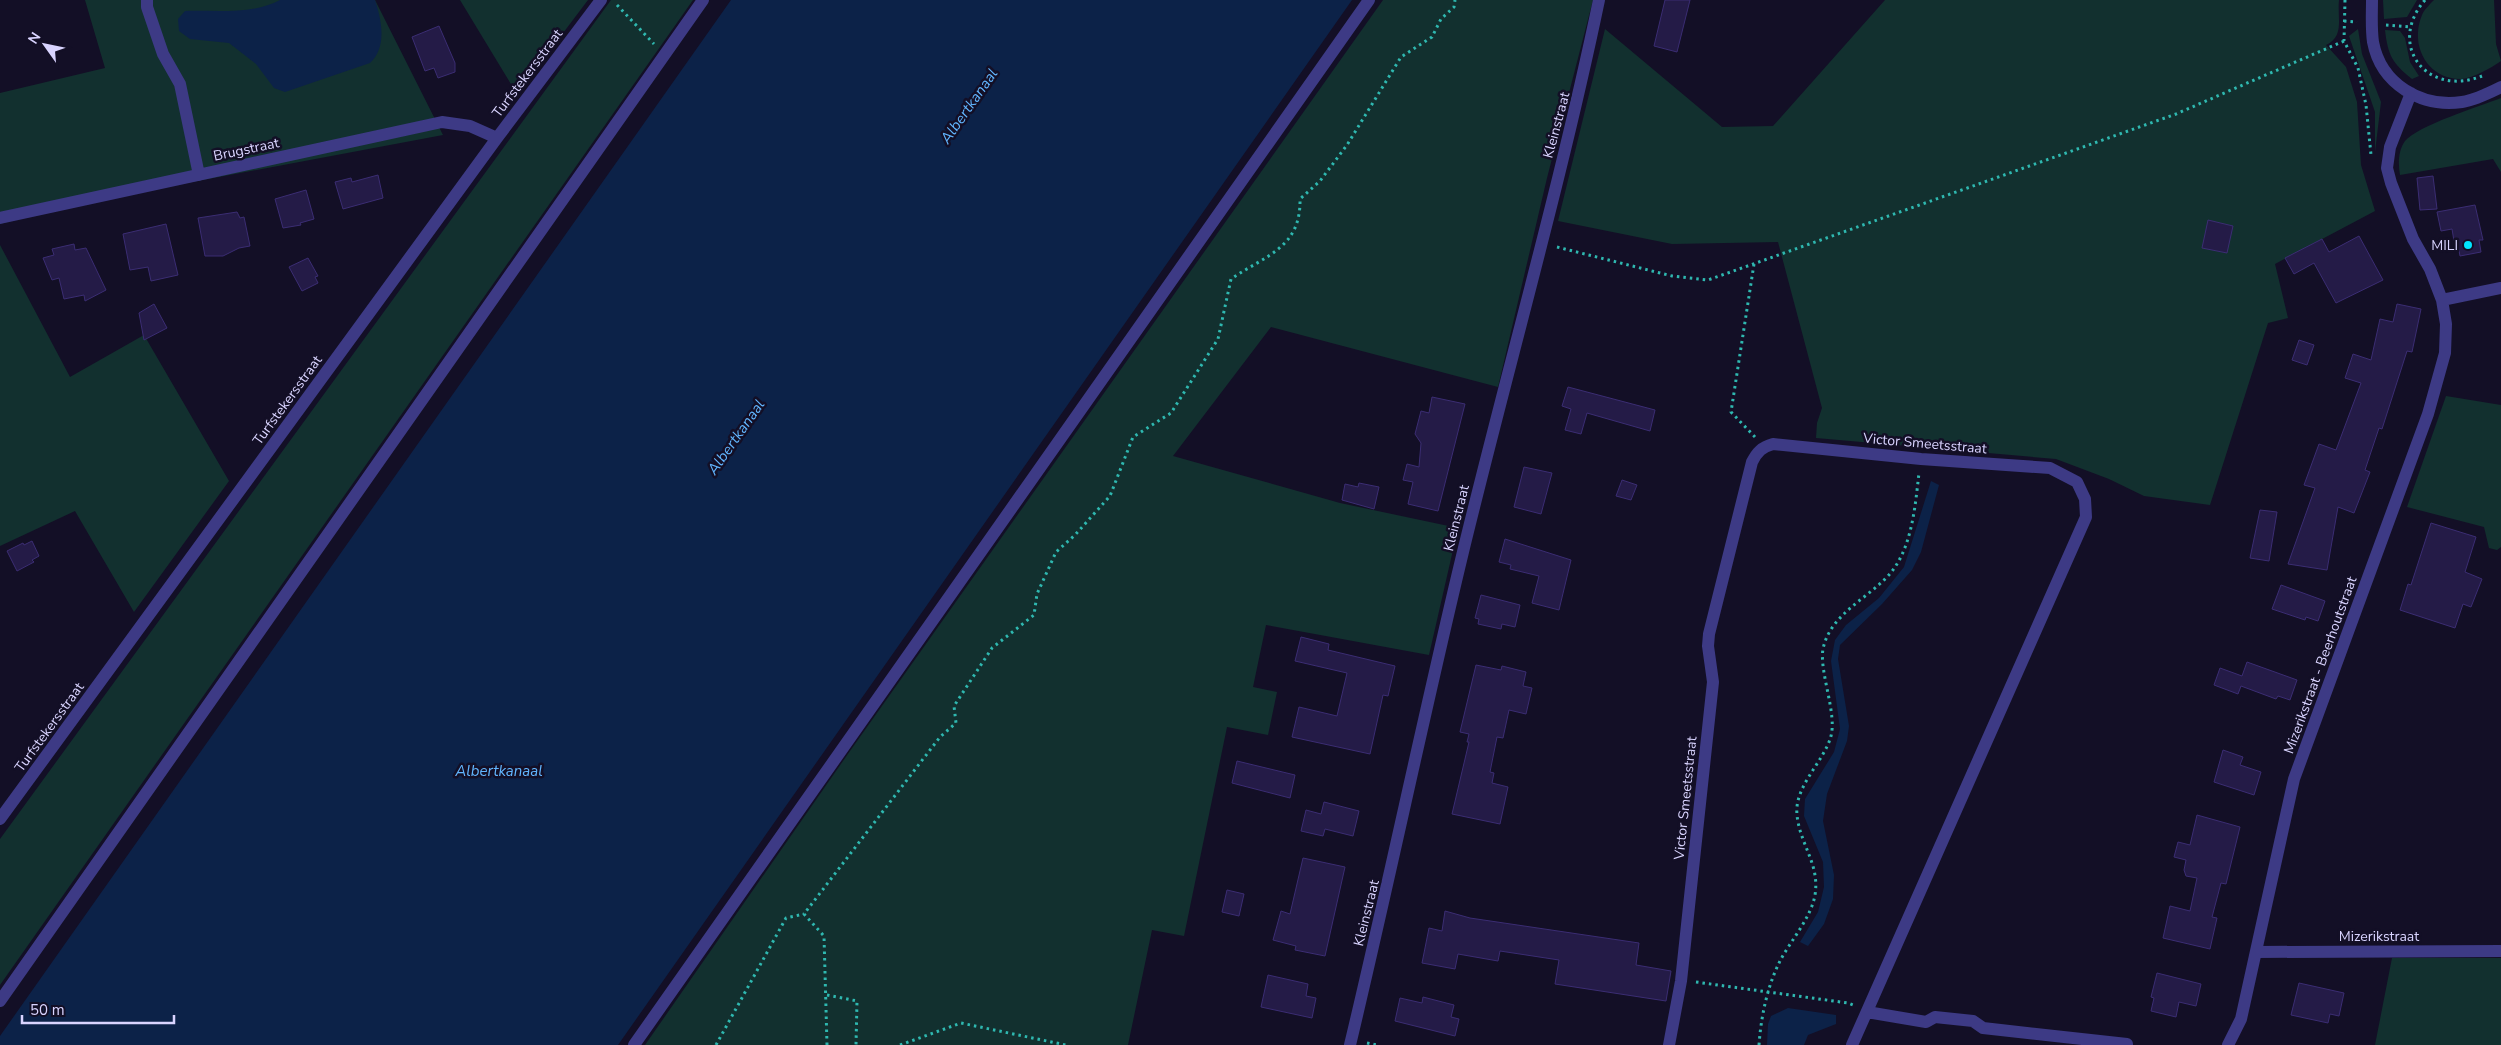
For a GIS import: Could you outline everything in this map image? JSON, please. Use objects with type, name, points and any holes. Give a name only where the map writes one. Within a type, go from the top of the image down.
[{"type":"street","points":[[147,0],[147,7],[163,54],[180,84],[199,175]]},
{"type":"street","name":"Turfstekersstraat","points":[[0,819],[497,138],[601,0]]},
{"type":"street","points":[[0,1002],[704,0]]},
{"type":"street","points":[[634,1045],[1370,0]]},
{"type":"street","name":"Kleinstraat","points":[[1350,1045],[1393,866],[1462,557],[1540,243],[1579,98],[1599,0]]},
{"type":"street","points":[[2372,0],[2371,24],[2378,55],[2394,82],[2411,93],[2430,101],[2463,102],[2501,87]]},
{"type":"street","points":[[2411,93],[2390,146],[2387,168],[2390,183],[2413,239],[2430,269],[2442,300],[2501,288]]},
{"type":"street","name":"Brugstraat","points":[[0,218],[442,122],[470,126],[497,138]]},
{"type":"street","name":"Mizerikstraat - Beerhoutstraat","points":[[2228,1045],[2241,1019],[2294,779],[2428,414],[2445,353],[2446,324],[2442,300]]},
{"type":"street","name":"Victor Smeetsstraat","points":[[1670,1045],[1681,981],[1713,682],[1708,646],[1709,634],[1752,462],[1757,453],[1764,446],[1785,444],[1921,459],[2050,468],[2077,482],[2086,499],[2086,517],[1852,1045]]},
{"type":"street","name":"Mizerikstraat","points":[[2257,952],[2501,951]]},
{"type":"street","points":[[1867,1012],[1926,1022],[1935,1017],[1973,1021],[1983,1028],[2127,1044]]},
{"type":"path","points":[[612,0],[665,55]]},
{"type":"path","points":[[716,1045],[786,918],[804,914],[940,737],[956,723],[954,706],[992,648],[1034,615],[1037,594],[1056,552],[1075,536],[1110,496],[1133,437],[1171,413],[1218,339],[1231,279],[1273,253],[1294,234],[1300,215],[1300,199],[1320,181],[1348,145],[1402,57],[1432,37],[1441,19],[1454,7],[1455,0]]},
{"type":"path","points":[[2345,0],[2344,41],[2358,68],[2366,105],[2371,160]]},
{"type":"path","points":[[2425,0],[2414,16],[2410,27],[2410,45],[2418,63],[2426,72],[2437,78],[2453,82],[2466,82],[2488,74]]},
{"type":"path","points":[[2344,21],[2358,22]]},
{"type":"path","points":[[2386,25],[2410,27]]},
{"type":"path","points":[[1540,243],[1672,276],[1708,280],[2176,114],[2344,41]]},
{"type":"path","points":[[1754,264],[1731,412],[1764,446]]},
{"type":"path","points":[[1759,1045],[1761,1014],[1779,963],[1797,930],[1811,912],[1815,894],[1816,871],[1803,838],[1797,814],[1802,792],[1832,735],[1823,650],[1832,626],[1851,606],[1888,576],[1902,553],[1915,513],[1921,459]]},
{"type":"path","points":[[804,914],[824,936],[827,1045]]},
{"type":"path","points":[[1681,981],[1848,1003]]},
{"type":"path","points":[[827,995],[857,1001],[856,1045]]},
{"type":"path","points":[[900,1045],[961,1023],[1066,1045]]},
{"type":"green space","points":[[85,0],[375,0],[443,135],[91,201],[0,224],[0,93],[105,68]]},
{"type":"green space","points":[[460,0],[588,0],[517,94]]},
{"type":"green space","points":[[611,0],[693,0],[0,985],[0,839]]},
{"type":"green space","points":[[1383,0],[1593,0],[1547,178],[1498,387],[1271,327],[1173,456],[1340,503],[1458,528],[1429,655],[1266,625],[1253,687],[1277,692],[1268,735],[1227,727],[1184,936],[1152,930],[1128,1045],[645,1045],[850,751]]},
{"type":"green space","points":[[1885,0],[2339,0],[2338,32],[2336,37],[2326,45],[2346,67],[2357,102],[2361,165],[2375,211],[2275,264],[2288,318],[2268,323],[2210,505],[2144,496],[2109,479],[2056,459],[1816,438],[1817,423],[1822,408],[1778,242],[1672,244],[1558,221],[1605,29],[1722,127],[1773,126]]},
{"type":"green space","points":[[2383,0],[2417,0],[2407,17],[2384,19]]},
{"type":"green space","points":[[2434,0],[2494,0],[2496,44],[2501,61],[2482,72],[2462,79],[2450,78],[2440,74],[2431,67],[2424,59],[2418,38],[2422,15]]},
{"type":"green space","points":[[2358,29],[2362,54],[2381,102],[2375,152],[2375,112],[2349,36]]},
{"type":"green space","points":[[2385,30],[2400,31],[2405,38],[2410,62],[2419,76],[2412,79],[2395,63],[2388,46]]},
{"type":"green space","points":[[2501,98],[2501,172],[2493,159],[2400,175],[2401,149],[2405,141],[2412,135],[2435,123]]},
{"type":"green space","points":[[0,245],[70,377],[144,335],[229,481],[134,612],[75,511],[0,546]]},
{"type":"green space","points":[[2446,396],[2501,405],[2501,547],[2497,550],[2489,548],[2484,527],[2407,507]]},
{"type":"green space","points":[[2392,958],[2501,958],[2501,1045],[2375,1045]]},
{"type":"water","points":[[280,0],[375,0],[380,16],[382,33],[379,49],[375,57],[370,63],[285,92],[274,88],[256,64],[229,43],[190,39],[179,31],[178,19],[185,11],[246,10],[269,5]]},
{"type":"water","name":"Albertkanaal","points":[[731,0],[1352,0],[618,1045],[0,1045],[0,1036]]},
{"type":"water","points":[[1931,481],[1939,485],[1921,552],[1912,570],[1882,604],[1840,645],[1838,659],[1849,726],[1847,741],[1827,794],[1823,821],[1834,875],[1833,899],[1824,924],[1808,946],[1800,942],[1818,912],[1824,887],[1823,862],[1804,816],[1805,799],[1834,752],[1840,729],[1831,661],[1835,640],[1846,625],[1879,598],[1904,567]]},
{"type":"water","points":[[1788,1008],[1836,1015],[1836,1024],[1808,1035],[1804,1045],[1767,1045],[1768,1024],[1771,1016]]},
{"type":"building","points":[[1665,0],[1690,0],[1677,52],[1654,46]]},
{"type":"building","points":[[439,26],[455,63],[455,72],[438,78],[434,68],[425,71],[412,37]]},
{"type":"building","points":[[378,175],[383,198],[343,209],[335,182],[351,178],[352,182]]},
{"type":"building","points":[[2433,176],[2437,209],[2420,210],[2417,178]]},
{"type":"building","points":[[306,190],[314,219],[300,223],[301,225],[283,228],[275,199]]},
{"type":"building","points":[[2475,205],[2483,240],[2479,240],[2481,252],[2460,256],[2457,240],[2454,241],[2452,229],[2441,231],[2437,212]]},
{"type":"building","points":[[237,212],[240,218],[244,217],[250,246],[239,248],[223,256],[205,256],[198,218]]},
{"type":"building","points":[[2208,220],[2233,226],[2227,253],[2202,248]]},
{"type":"building","points":[[166,224],[178,275],[151,281],[148,267],[130,270],[123,234]]},
{"type":"building","points":[[2359,236],[2383,280],[2336,303],[2314,263],[2294,274],[2285,258],[2322,239],[2329,252]]},
{"type":"building","points":[[74,244],[75,250],[86,248],[106,290],[85,301],[84,295],[64,299],[59,278],[52,280],[43,258],[54,255],[52,249]]},
{"type":"building","points":[[308,258],[318,276],[315,277],[318,283],[302,291],[289,267]]},
{"type":"building","points":[[154,304],[167,328],[144,340],[139,313]]},
{"type":"building","points":[[2397,304],[2421,309],[2412,352],[2407,351],[2382,429],[2379,428],[2365,470],[2370,472],[2354,513],[2338,507],[2327,570],[2288,564],[2315,488],[2304,485],[2319,444],[2336,450],[2361,383],[2345,378],[2353,354],[2371,360],[2380,319],[2393,322]]},
{"type":"building","points":[[2299,340],[2314,345],[2307,365],[2292,360]]},
{"type":"building","points":[[1568,387],[1655,410],[1650,431],[1587,413],[1581,434],[1565,430],[1571,409],[1562,406]]},
{"type":"building","points":[[1432,397],[1465,404],[1438,511],[1408,504],[1413,482],[1403,480],[1407,464],[1419,467],[1421,443],[1415,434],[1421,411],[1429,413]]},
{"type":"building","points":[[1524,467],[1552,473],[1541,514],[1514,507]]},
{"type":"building","points":[[1622,480],[1637,485],[1631,500],[1616,496]]},
{"type":"building","points":[[1359,483],[1379,487],[1374,509],[1342,500],[1345,484],[1358,487]]},
{"type":"building","points":[[2260,510],[2277,512],[2269,561],[2250,558]]},
{"type":"building","points":[[2431,523],[2476,537],[2465,572],[2482,579],[2471,607],[2463,604],[2455,628],[2400,610],[2408,584],[2411,585]]},
{"type":"building","points":[[1505,539],[1571,560],[1559,610],[1532,603],[1539,576],[1510,569],[1511,565],[1499,562]]},
{"type":"building","points":[[32,541],[39,556],[32,560],[34,562],[17,571],[7,551]]},
{"type":"building","points":[[2281,585],[2325,601],[2318,621],[2306,617],[2305,620],[2272,609]]},
{"type":"building","points":[[1481,595],[1520,605],[1515,627],[1502,624],[1501,629],[1478,624],[1479,619],[1475,618]]},
{"type":"building","points":[[1301,637],[1329,644],[1328,650],[1395,666],[1388,696],[1383,695],[1370,754],[1292,737],[1299,707],[1337,716],[1347,673],[1295,661]]},
{"type":"building","points":[[2247,662],[2297,680],[2290,700],[2278,696],[2276,699],[2241,686],[2238,694],[2214,685],[2220,668],[2242,676]]},
{"type":"building","points":[[1476,665],[1501,670],[1502,666],[1526,672],[1523,686],[1532,688],[1526,714],[1509,710],[1503,738],[1497,737],[1490,772],[1494,773],[1492,783],[1508,787],[1500,824],[1452,814],[1469,742],[1467,742],[1469,734],[1460,732]]},
{"type":"building","points":[[2223,750],[2243,757],[2240,765],[2261,772],[2254,795],[2214,782]]},
{"type":"building","points":[[1237,761],[1295,775],[1290,798],[1232,783]]},
{"type":"building","points":[[1324,802],[1359,811],[1353,836],[1325,829],[1323,836],[1301,831],[1306,810],[1321,814]]},
{"type":"building","points":[[2197,815],[2240,827],[2226,884],[2221,883],[2212,917],[2217,918],[2210,949],[2163,938],[2170,906],[2190,911],[2197,878],[2186,876],[2184,870],[2186,860],[2174,857],[2178,842],[2190,845]]},
{"type":"building","points":[[1303,858],[1345,867],[1325,956],[1295,950],[1296,946],[1273,940],[1281,911],[1290,914]]},
{"type":"building","points":[[1227,890],[1244,894],[1239,916],[1222,912]]},
{"type":"building","points":[[1445,911],[1470,918],[1639,943],[1636,965],[1671,971],[1666,1001],[1555,984],[1559,960],[1500,951],[1498,961],[1458,954],[1455,969],[1422,963],[1429,928],[1442,931]]},
{"type":"building","points":[[2157,973],[2201,984],[2196,1006],[2179,1002],[2176,1017],[2151,1011],[2154,998],[2151,997]]},
{"type":"building","points":[[1268,975],[1308,984],[1306,996],[1316,998],[1312,1018],[1261,1007]]},
{"type":"building","points":[[2299,983],[2344,993],[2339,1016],[2330,1014],[2328,1023],[2291,1015]]},
{"type":"building","points":[[1423,997],[1454,1005],[1451,1017],[1459,1019],[1455,1036],[1395,1021],[1400,998],[1422,1003]]},
{"type":"place","name":"MILI","points":[[2468,245]]}]
